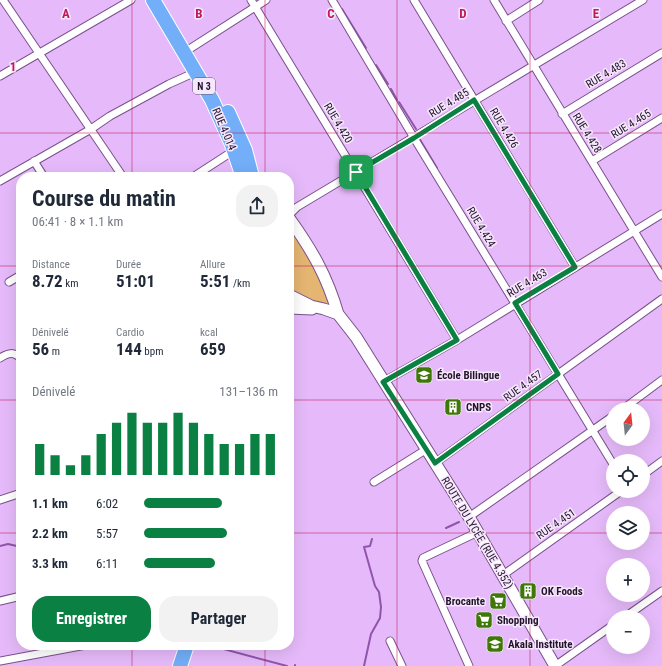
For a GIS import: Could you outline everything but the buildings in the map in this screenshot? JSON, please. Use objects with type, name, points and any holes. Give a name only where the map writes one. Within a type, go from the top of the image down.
[{"type":"highway","points":[[144,0],[188,75],[216,128],[232,172]]},
{"type":"highway","name":"RUE 4.014","points":[[153,0],[212,100],[231,142],[241,172]]},
{"type":"highway","points":[[163,0],[222,102],[245,150],[251,172]]},
{"type":"highway","points":[[172,666],[177,650]]},
{"type":"highway","points":[[180,666],[185,650]]},
{"type":"main road","points":[[245,150],[256,172]]},
{"type":"main road","points":[[294,225],[318,261],[331,291],[338,314]]},
{"type":"main road","points":[[294,298],[311,306],[338,314]]},
{"type":"main road","points":[[294,308],[324,309]]},
{"type":"main road","name":"ROUTE DU LYCÉE (RUE 4.352)","points":[[338,314],[356,337],[469,517],[555,666]]},
{"type":"street","points":[[3,0],[120,172]]},
{"type":"street","points":[[0,76],[131,0]]},
{"type":"street","name":"RUE 4.420","points":[[251,0],[457,340]]},
{"type":"street","points":[[191,48],[266,0]]},
{"type":"street","name":"RUE 4.424","points":[[332,0],[414,138],[607,454]]},
{"type":"street","name":"RUE 4.426","points":[[414,0],[575,267]]},
{"type":"street","name":"RUE 4.428","points":[[494,0],[592,161],[633,232],[662,277]]},
{"type":"street","points":[[506,21],[539,0]]},
{"type":"street","name":"RUE 4.485","points":[[294,210],[474,100],[643,0]]},
{"type":"street","name":"RUE 4.483","points":[[562,114],[662,53]]},
{"type":"street","points":[[0,181],[91,129],[116,112],[188,75]]},
{"type":"street","name":"RUE 4.465","points":[[592,161],[662,118]]},
{"type":"street","points":[[201,172],[227,155]]},
{"type":"street","points":[[34,161],[41,172]]},
{"type":"street","name":"RUE 4.463","points":[[383,382],[457,340],[662,214]]},
{"type":"street","points":[[9,282],[16,278]]},
{"type":"street","name":"RUE 4.457","points":[[435,463],[662,299]]},
{"type":"street","points":[[0,358],[8,353],[16,355]]},
{"type":"street","points":[[632,402],[662,380]]},
{"type":"street","points":[[469,517],[606,421]]},
{"type":"street","points":[[374,482],[427,449]]},
{"type":"street","points":[[650,470],[662,461]]},
{"type":"street","points":[[0,500],[16,495]]},
{"type":"street","name":"RUE 4.451","points":[[503,575],[611,498]]},
{"type":"street","points":[[469,666],[422,561],[423,558],[478,532]]},
{"type":"street","points":[[635,610],[662,591]]},
{"type":"street","points":[[0,601],[16,597]]},
{"type":"street","points":[[555,666],[606,630]]},
{"type":"street","points":[[390,641],[402,666]]},
{"type":"street","points":[[0,661],[59,650]]},
{"type":"shaded area","points":[[294,234],[308,255],[329,300],[324,304],[294,291]]},
{"type":"waterway","points":[[342,9],[366,48]]},
{"type":"waterway","points":[[376,65],[388,84]]},
{"type":"waterway","points":[[391,89],[397,100]]},
{"type":"waterway","points":[[399,102],[416,129]]},
{"type":"waterway","points":[[420,137],[419,138],[437,168]]},
{"type":"waterway","points":[[446,528],[459,522]]},
{"type":"waterway","points":[[364,666],[371,634],[380,618],[381,607],[379,592],[375,586],[364,547],[370,546],[372,539]]},
{"type":"waterway","points":[[0,546],[8,544],[16,546]]},
{"type":"waterway","points":[[227,650],[287,666]]},
{"type":"place","name":"École Bilingue","points":[[424,375]]},
{"type":"place","name":"CNPS","points":[[453,407]]},
{"type":"place","name":"OK Foods","points":[[528,591]]},
{"type":"place","name":"Brocante","points":[[498,601]]},
{"type":"place","name":"Shopping","points":[[484,620]]},
{"type":"place","name":"Akala Institute","points":[[495,644]]},
{"type":"route","points":[[474,100],[575,267],[515,303],[558,374],[435,463],[383,382],[457,340],[356,172],[474,100]]}]
